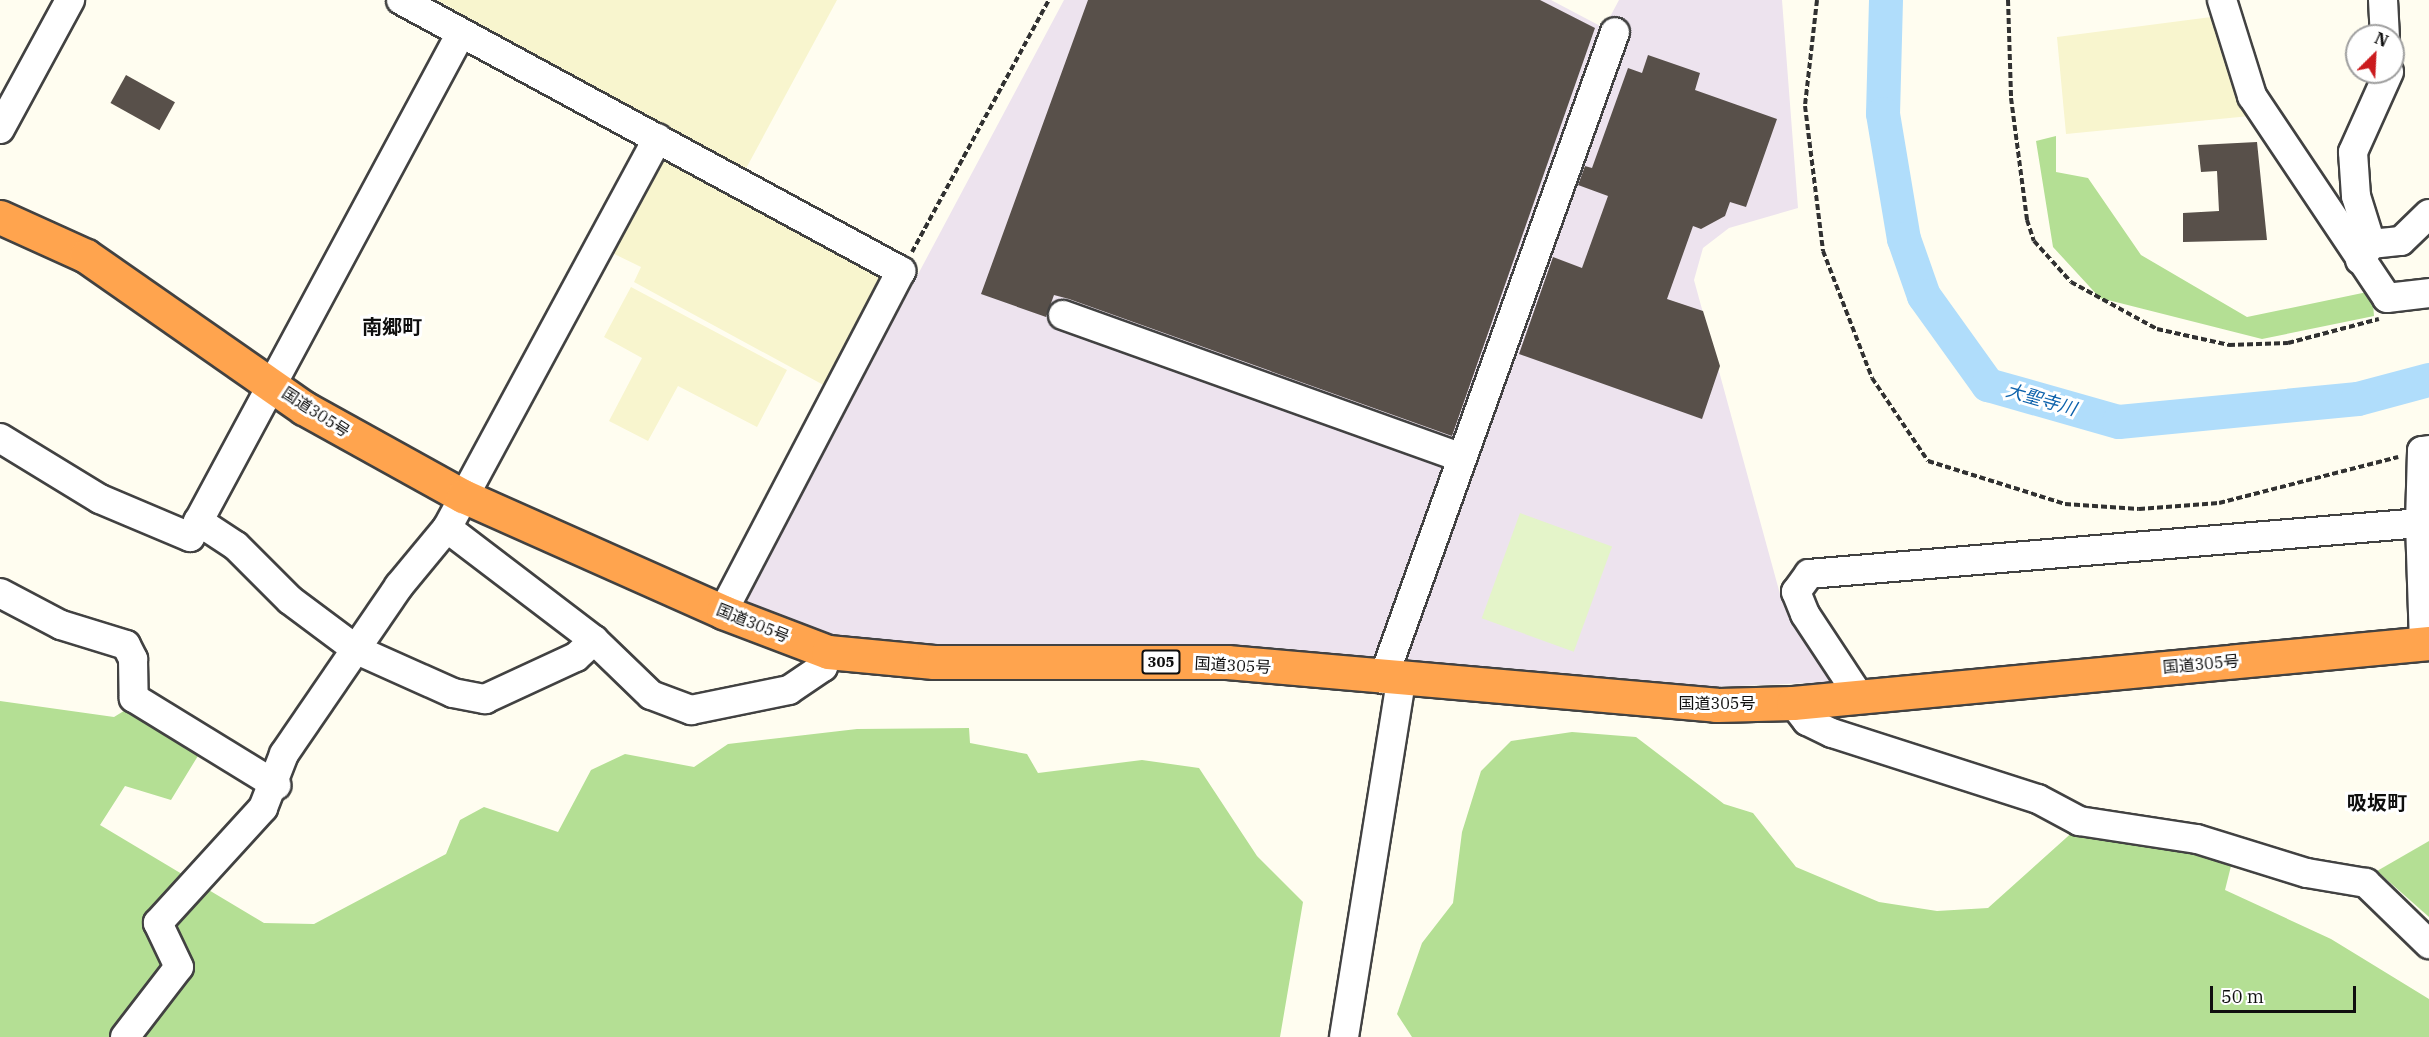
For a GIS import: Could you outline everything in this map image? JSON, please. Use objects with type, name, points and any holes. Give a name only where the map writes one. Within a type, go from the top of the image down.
[{"type":"highway","name":"国道305号","points":[[0,217],[96,262],[270,381],[304,408],[463,496],[723,612],[828,652],[934,662],[1227,662],[1392,680],[1640,702],[1793,703],[2426,643]]},
{"type":"street","points":[[0,129],[70,0]]},
{"type":"street","points":[[401,0],[901,271],[723,612]]},
{"type":"street","points":[[2222,0],[2252,96],[2366,252],[2387,298],[2429,293]]},
{"type":"street","points":[[2383,0],[2384,24]]},
{"type":"street","points":[[1344,1037],[1392,680],[1460,457],[1615,32]]},
{"type":"street","points":[[0,438],[100,499],[189,537],[270,381],[461,33]]},
{"type":"street","points":[[2366,252],[2356,196],[2353,152],[2384,84]]},
{"type":"street","points":[[125,1037],[179,967],[158,923],[263,808],[276,785],[284,754],[399,586],[447,528],[658,138]]},
{"type":"street","points":[[2366,252],[2401,241],[2429,214]]},
{"type":"street","points":[[1063,315],[1460,457]]},
{"type":"street","points":[[2426,451],[2420,523],[2426,643]]},
{"type":"street","points":[[198,521],[237,546],[290,600],[357,650],[406,676],[485,699],[576,657],[594,640]]},
{"type":"street","points":[[1858,696],[1805,614],[1796,592],[1809,574],[2420,523]]},
{"type":"street","points":[[447,528],[594,640],[651,695],[692,710],[789,690],[823,667],[828,652]]},
{"type":"street","points":[[0,593],[61,625],[126,645],[133,659],[134,698],[276,785]]},
{"type":"street","points":[[1793,703],[1807,721],[1832,733],[2038,799],[2079,821],[2198,839],[2307,873],[2366,883],[2429,944]]},
{"type":"path","points":[[901,271],[1049,0]]},
{"type":"path","points":[[1817,0],[1805,106],[1823,251],[1872,378],[1928,461],[2065,504],[2171,508],[2269,492],[2426,451]]},
{"type":"path","points":[[2008,0],[2011,98],[2026,220],[2034,241],[2071,282],[2099,302],[2157,329],[2229,345],[2288,343],[2378,323],[2387,298]]},
{"type":"shaded area","points":[[437,0],[837,0],[743,174]]},
{"type":"shaded area","points":[[1064,0],[1551,0],[1604,28],[1619,0],[1782,0],[1798,208],[1729,228],[1703,248],[1694,280],[1780,594],[1833,682],[1639,690],[911,648],[823,636],[742,605]]},
{"type":"shaded area","points":[[2219,16],[2250,116],[2066,134],[2057,37]]},
{"type":"shaded area","points":[[657,153],[890,274],[829,388],[634,282],[641,267],[604,249]]},
{"type":"shaded area","points":[[631,287],[787,370],[757,427],[678,386],[648,441],[609,421],[642,358],[604,337]]},
{"type":"green space","points":[[2056,136],[2056,172],[2088,178],[2141,255],[2247,317],[2372,291],[2374,316],[2262,339],[2100,298],[2053,247],[2036,141]]},
{"type":"green space","points":[[1520,513],[1612,547],[1574,652],[1482,618]]},
{"type":"green space","points":[[0,701],[114,717],[132,706],[204,746],[171,800],[125,786],[100,825],[264,923],[314,924],[446,854],[460,820],[484,807],[558,832],[591,770],[625,754],[694,767],[728,744],[857,729],[969,728],[970,743],[1027,754],[1038,773],[1142,760],[1199,768],[1257,856],[1303,902],[1280,1037],[0,1037]]},
{"type":"green space","points":[[1572,732],[1636,737],[1724,804],[1753,813],[1796,867],[1879,902],[1937,911],[1988,908],[2076,829],[2233,858],[2225,890],[2331,939],[2429,999],[2429,1037],[1412,1037],[1397,1014],[1422,943],[1453,903],[1462,832],[1481,771],[1511,741]]},
{"type":"green space","points":[[2429,841],[2429,917],[2377,871]]},
{"type":"building","points":[[1088,0],[1540,0],[1595,28],[1452,436],[1069,299],[1054,295],[1046,317],[981,294]]},
{"type":"building","points":[[1648,55],[1700,73],[1695,90],[1777,119],[1746,207],[1730,202],[1725,216],[1701,229],[1693,226],[1667,299],[1703,311],[1720,366],[1702,419],[1519,354],[1553,257],[1582,268],[1608,196],[1578,185],[1585,166],[1592,168],[1628,68],[1642,73]]},
{"type":"building","points":[[126,75],[175,102],[159,130],[110,103]]},
{"type":"building","points":[[2257,142],[2267,240],[2183,242],[2183,213],[2219,211],[2217,171],[2201,172],[2198,145]]},
{"type":"waterway","name":"大聖寺川","points":[[1886,0],[1883,114],[1904,239],[1924,296],[1988,385],[2119,422],[2358,399],[2429,380]]},
{"type":"district","name":"南郷町","points":[[392,326]]},
{"type":"district","name":"吸坂町","points":[[2377,802]]}]
